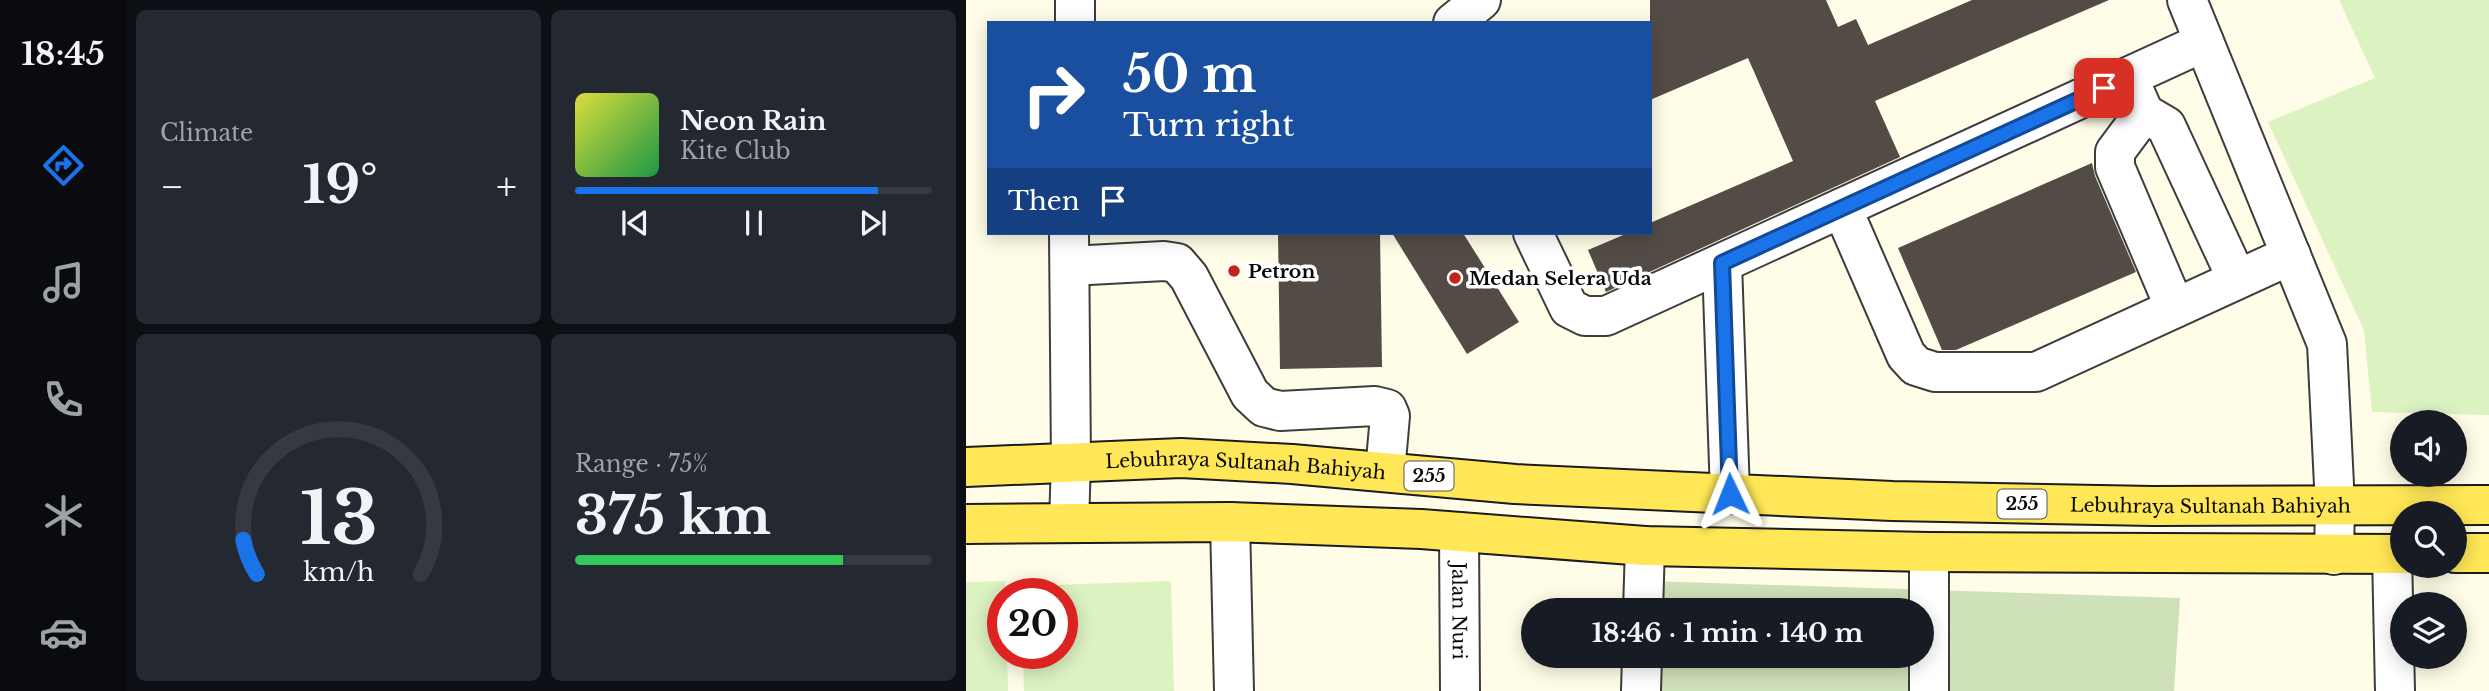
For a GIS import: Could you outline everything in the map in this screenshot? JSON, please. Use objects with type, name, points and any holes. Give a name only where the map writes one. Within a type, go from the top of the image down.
[{"type":"main road","name":"Lebuhraya Sultanah Bahiyah","points":[[966,467],[1181,458],[1515,484],[1892,501],[2139,506],[2489,505]]},
{"type":"main road","points":[[966,524],[1230,522],[1459,532],[1645,546],[1929,552],[2390,554]]},
{"type":"main road","points":[[2467,553],[2489,553]]},
{"type":"street","points":[[1074,21],[1075,0]]},
{"type":"street","points":[[1455,21],[1481,0]]},
{"type":"street","points":[[2187,0],[2327,344],[2335,505],[2334,555]]},
{"type":"street","points":[[1534,235],[1569,308],[1585,316],[1606,316],[2204,42]]},
{"type":"street","points":[[2128,77],[2144,113],[2166,126],[2237,279]]},
{"type":"street","points":[[2144,113],[2115,152],[2115,167],[2175,308]]},
{"type":"street","points":[[1842,208],[1906,355],[1916,366],[1935,372],[2036,372],[2291,255]]},
{"type":"street","points":[[1069,523],[1070,249],[1177,263],[1189,277],[1250,394],[1264,407],[1280,411],[1375,406],[1387,409],[1390,416],[1385,472]]},
{"type":"street","points":[[1722,263],[1730,494]]},
{"type":"street","points":[[1230,522],[1234,691]]},
{"type":"street","name":"Jalan Nuri","points":[[1459,532],[1460,691]]},
{"type":"street","points":[[1643,598],[1645,546]]},
{"type":"street","points":[[1929,552],[1929,691]]},
{"type":"street","points":[[2395,691],[2397,578]]},
{"type":"street","points":[[1641,691],[1642,668]]},
{"type":"green space","points":[[2339,0],[2489,0],[2489,415],[2467,414],[2467,410],[2372,412],[2364,330],[2268,122],[2375,78]]},
{"type":"green space","points":[[987,581],[987,669],[1007,669],[1008,691],[966,691],[966,582]]},
{"type":"green space","points":[[1171,581],[1174,691],[1024,691],[1023,669],[1078,669],[1078,584]]},
{"type":"green space","points":[[1651,581],[2180,598],[2174,691],[1648,691],[1649,668],[1934,668],[1934,598],[1651,598]]},
{"type":"building","points":[[1650,0],[1826,0],[1838,27],[1856,19],[1868,45],[1972,0],[2109,0],[1875,101],[1900,157],[1606,292],[1588,250],[1623,235],[1652,235],[1652,222],[1793,161],[1748,58],[1652,99]]},
{"type":"building","points":[[2092,163],[2136,272],[1956,350],[1942,350],[1898,248]]},
{"type":"building","points":[[1278,235],[1380,235],[1382,367],[1280,369]]},
{"type":"building","name":"Medan Selera Uda","points":[[1393,235],[1464,235],[1519,322],[1467,354]]},
{"type":"place","name":"Petron","points":[[1234,271]]},
{"type":"place","name":"Medan Selera Uda","points":[[1455,278]]},
{"type":"route","points":[[1730,494],[1722,263],[2104,88]]}]
